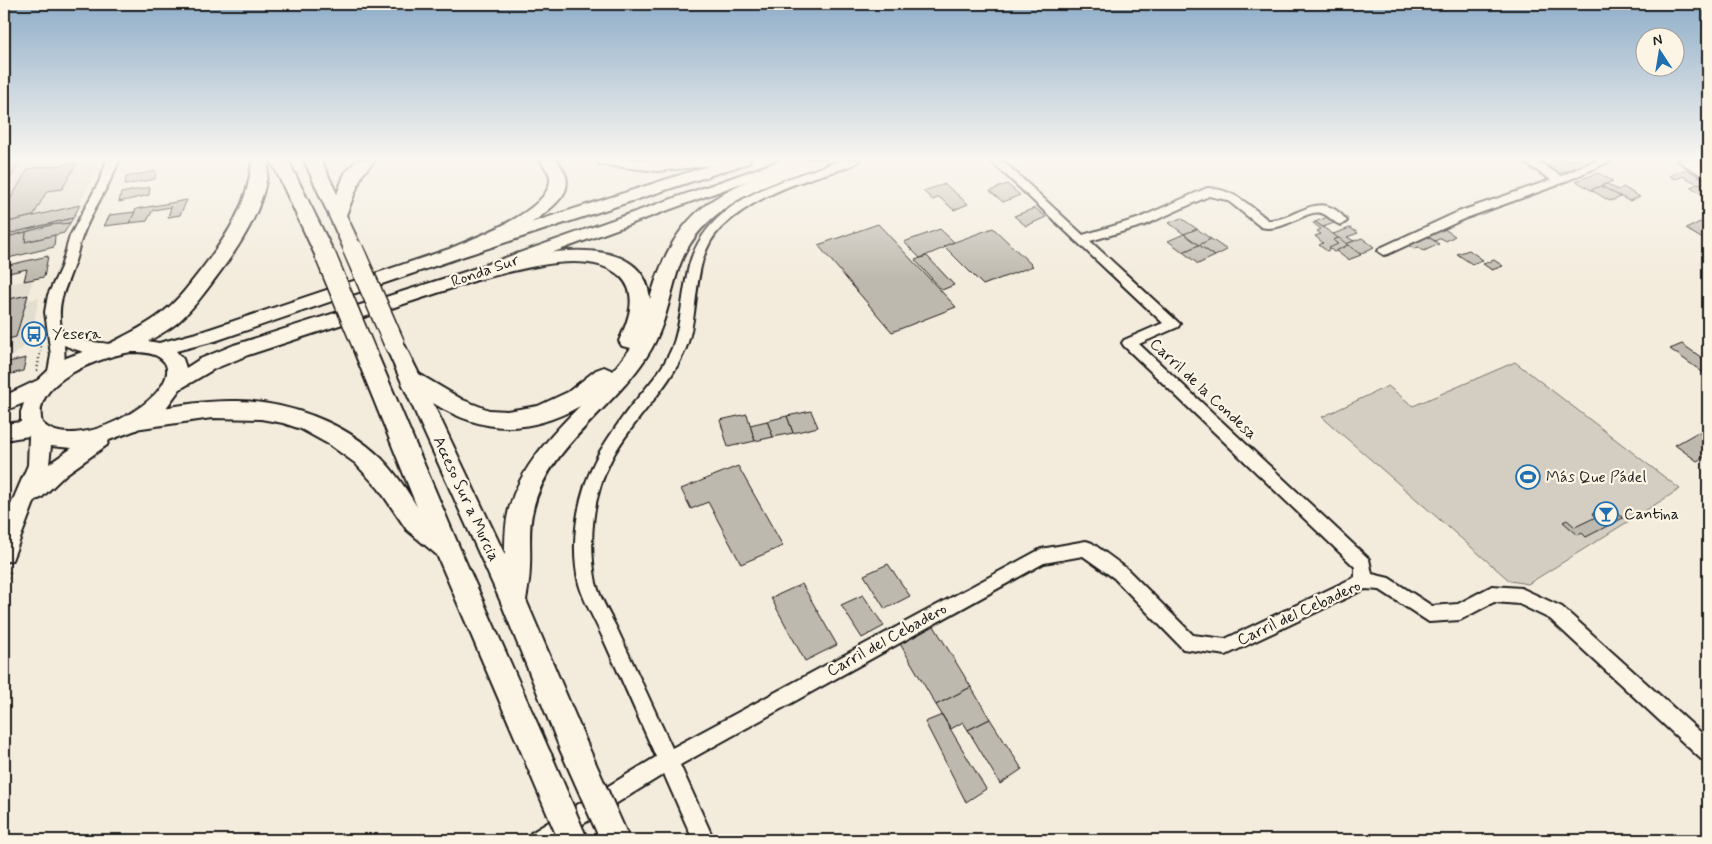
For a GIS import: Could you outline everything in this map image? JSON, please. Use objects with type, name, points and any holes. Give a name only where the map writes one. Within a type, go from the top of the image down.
[{"type":"highway","points":[[116,348],[165,321],[189,298],[232,244],[254,199]]},
{"type":"highway","name":"Acceso Sur a Murcia","points":[[298,199],[326,257],[447,549],[573,840]]},
{"type":"highway","name":"Acceso Sur a Murcia","points":[[330,199],[410,380],[513,600],[571,741],[615,840]]},
{"type":"highway","points":[[337,215],[343,199]]},
{"type":"highway","points":[[458,252],[528,219],[551,199]]},
{"type":"highway","points":[[513,600],[517,574],[516,541],[519,516],[534,476],[555,447],[618,381],[642,348],[652,328],[670,265],[684,236],[702,216],[723,199]]},
{"type":"highway","points":[[410,380],[470,413],[482,417],[497,419],[535,416],[555,410],[572,401],[598,382],[627,344],[639,318],[640,293],[630,273],[598,258],[584,256],[550,258],[477,274]]},
{"type":"highway","points":[[135,421],[184,413],[236,408],[279,413],[300,419],[323,429],[371,463],[385,479],[417,525],[447,549]]},
{"type":"main road","name":"Ronda Sur","points":[[4,404],[49,381],[81,360],[116,348],[141,345],[159,348],[208,336],[621,199]]},
{"type":"main road","name":"Ronda Sur","points":[[4,432],[37,430],[55,439],[65,440],[88,438],[113,432],[135,421],[155,407],[174,384],[207,364],[240,350],[477,274],[683,199]]},
{"type":"main road","points":[[159,348],[166,352],[175,362],[177,368],[174,384]]},
{"type":"main road","name":"Ronda Sur","points":[[37,430],[30,416],[31,408],[49,381]]},
{"type":"main road","points":[[4,553],[11,529],[38,473],[42,446],[37,430]]},
{"type":"main road","points":[[24,501],[59,468],[113,432]]},
{"type":"street","points":[[49,381],[58,362],[52,312],[55,295],[67,267],[76,236],[95,199]]},
{"type":"street","points":[[704,840],[588,585],[583,554],[584,531],[587,506],[593,482],[604,459],[630,418],[650,394],[678,348],[684,332],[697,254],[710,233],[730,213],[751,199]]},
{"type":"street","name":"Carril de la Condesa","points":[[1038,199],[1173,324],[1130,343],[1363,564],[1364,582]]},
{"type":"street","points":[[1082,239],[1141,222],[1191,199]]},
{"type":"street","points":[[1234,199],[1265,224],[1280,224],[1311,211],[1322,209],[1341,221]]},
{"type":"street","points":[[1384,251],[1462,214],[1504,199]]},
{"type":"street","points":[[56,333],[64,340],[76,345],[116,348]]},
{"type":"street","name":"Carril del Cebadero","points":[[538,840],[669,760],[1041,556],[1086,548],[1120,573],[1189,642],[1226,647],[1364,582],[1383,583],[1429,614],[1460,612],[1492,594],[1521,596],[1556,613],[1708,752]]},
{"type":"shaded area","points":[[4,199],[81,199],[78,206],[4,223]]},
{"type":"shaded area","points":[[33,279],[27,300],[39,298],[30,342],[4,363],[4,285]]},
{"type":"shaded area","name":"Más Que Pádel","points":[[1515,362],[1680,489],[1528,584],[1510,581],[1322,417],[1388,386],[1413,406]]},
{"type":"building","points":[[10,199],[42,199],[33,216],[4,223],[4,210]]},
{"type":"building","points":[[942,199],[963,199],[968,204],[954,210]]},
{"type":"building","points":[[187,200],[180,215],[168,217],[171,207],[153,210],[147,221],[129,223],[136,209]]},
{"type":"building","points":[[80,205],[73,218],[4,235],[4,223]]},
{"type":"building","points":[[1035,208],[1046,217],[1026,226],[1014,216]]},
{"type":"building","points":[[135,212],[129,223],[104,226],[110,215]]},
{"type":"building","points":[[1330,216],[1337,222],[1323,227],[1315,222]]},
{"type":"building","points":[[73,218],[70,223],[51,225],[4,238],[4,235]]},
{"type":"building","points":[[1181,218],[1197,229],[1184,234],[1169,223]]},
{"type":"building","points":[[1315,222],[1339,238],[1333,240],[1338,244],[1327,251],[1319,245],[1323,243],[1315,236],[1321,234],[1317,231],[1321,229],[1313,223]]},
{"type":"building","points":[[1700,222],[1708,227],[1708,242],[1686,229]]},
{"type":"building","points":[[70,223],[64,233],[25,242],[26,232],[51,225]]},
{"type":"building","points":[[878,224],[956,307],[892,332],[818,245]]},
{"type":"building","points":[[1441,227],[1455,236],[1446,241],[1441,238],[1435,241],[1425,235]]},
{"type":"building","points":[[993,228],[1033,266],[983,285],[944,246]]},
{"type":"building","points":[[1350,228],[1358,233],[1347,237],[1354,241],[1346,244],[1333,234]]},
{"type":"building","points":[[940,229],[954,242],[920,258],[904,242]]},
{"type":"building","points":[[1197,229],[1211,239],[1199,245],[1184,234]]},
{"type":"building","points":[[26,232],[25,242],[55,235],[54,247],[4,259],[4,238]]},
{"type":"building","points":[[1184,234],[1199,245],[1183,252],[1168,241]]},
{"type":"building","points":[[1425,235],[1439,244],[1424,251],[1418,247],[1414,249],[1407,244]]},
{"type":"building","points":[[1339,238],[1348,245],[1334,252],[1329,248],[1338,244],[1333,240]]},
{"type":"building","points":[[1362,238],[1374,247],[1360,254],[1346,244]]},
{"type":"building","points":[[1211,239],[1227,250],[1215,256],[1199,245]]},
{"type":"building","points":[[1199,245],[1215,256],[1198,264],[1183,252]]},
{"type":"building","points":[[1348,245],[1361,255],[1348,260],[1336,251]]},
{"type":"building","points":[[1469,250],[1483,260],[1472,264],[1457,254]]},
{"type":"building","points":[[48,256],[44,277],[24,281],[27,269],[4,274],[4,266]]},
{"type":"building","points":[[927,256],[954,285],[942,290],[915,260]]},
{"type":"building","points":[[1494,260],[1503,266],[1492,270],[1483,264]]},
{"type":"building","points":[[28,295],[16,337],[4,340],[4,300]]},
{"type":"building","points":[[1682,344],[1708,362],[1708,376],[1670,349]]},
{"type":"building","points":[[26,358],[23,371],[4,376],[4,363]]},
{"type":"building","points":[[811,411],[818,427],[793,433],[787,416]]},
{"type":"building","points":[[747,414],[755,441],[728,447],[720,420]]},
{"type":"building","points":[[787,416],[793,433],[773,437],[767,421]]},
{"type":"building","points":[[767,421],[773,437],[755,441],[750,425]]},
{"type":"building","points":[[1698,432],[1708,439],[1708,455],[1697,461],[1675,445]]},
{"type":"building","points":[[738,466],[783,546],[741,564],[708,502],[691,509],[681,489]]},
{"type":"building","points":[[1608,506],[1623,518],[1586,537],[1582,533],[1578,535],[1563,522],[1567,520],[1575,527],[1596,517],[1592,514]]},
{"type":"building","points":[[888,564],[910,596],[885,609],[864,575]]},
{"type":"building","points":[[802,584],[837,645],[805,661],[771,598]]},
{"type":"building","points":[[863,595],[884,626],[862,638],[841,605]]},
{"type":"building","points":[[934,626],[971,687],[936,705],[899,642]]},
{"type":"building","points":[[971,687],[990,719],[968,730],[963,722],[951,729],[936,705]]},
{"type":"building","points":[[942,715],[986,789],[966,802],[925,722]]},
{"type":"building","points":[[990,719],[1022,769],[1000,784],[968,730]]},
{"type":"place","name":"Yesera","points":[[34,334]]},
{"type":"place","name":"Más Que Pádel","points":[[1528,477]]},
{"type":"place","name":"Cantina","points":[[1606,514]]}]
